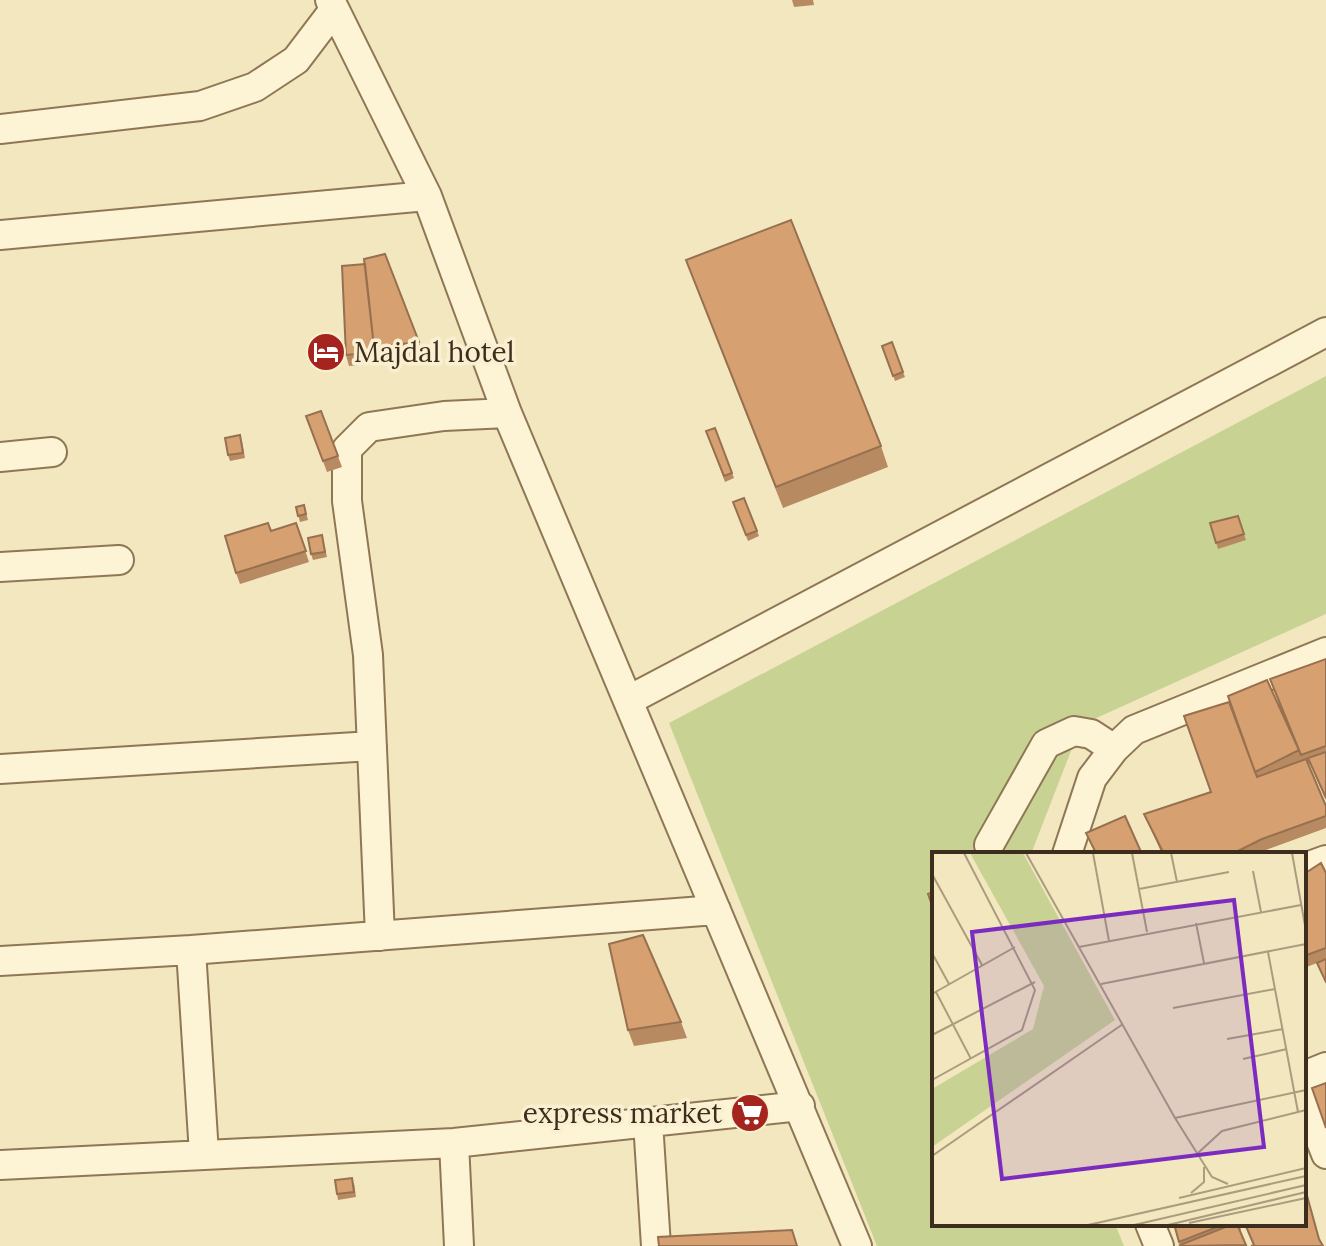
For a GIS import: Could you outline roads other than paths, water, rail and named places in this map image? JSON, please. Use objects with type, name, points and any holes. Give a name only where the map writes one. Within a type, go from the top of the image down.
[{"type":"street","points":[[0,129],[200,106],[255,87],[296,60],[332,3]]},
{"type":"street","points":[[332,3],[427,196],[507,413],[857,1246]]},
{"type":"street","points":[[0,235],[427,196]]},
{"type":"street","points":[[629,700],[1326,332]]},
{"type":"street","points":[[380,936],[368,655],[347,501],[347,449],[369,427],[444,416],[507,413]]},
{"type":"street","points":[[0,457],[52,452]]},
{"type":"street","points":[[0,567],[119,560]]},
{"type":"street","points":[[1068,852],[1092,778],[1124,739],[1326,652]]},
{"type":"street","points":[[989,845],[1046,744],[1074,731],[1124,739]]},
{"type":"street","points":[[0,769],[372,746]]},
{"type":"street","points":[[1306,867],[1326,860]]},
{"type":"street","points":[[0,961],[191,950],[716,910]]},
{"type":"street","points":[[191,950],[204,1154]]},
{"type":"street","points":[[1306,1075],[1326,1067]]},
{"type":"street","points":[[1306,1103],[1326,1154]]},
{"type":"street","points":[[0,1165],[454,1143],[800,1106]]},
{"type":"street","points":[[648,1122],[656,1246]]},
{"type":"street","points":[[454,1143],[459,1246]]},
{"type":"street","points":[[1151,1226],[1159,1246]]},
{"type":"place","name":"Majdal hotel","points":[[326,352]]},
{"type":"place","name":"express market","points":[[750,1113]]}]
